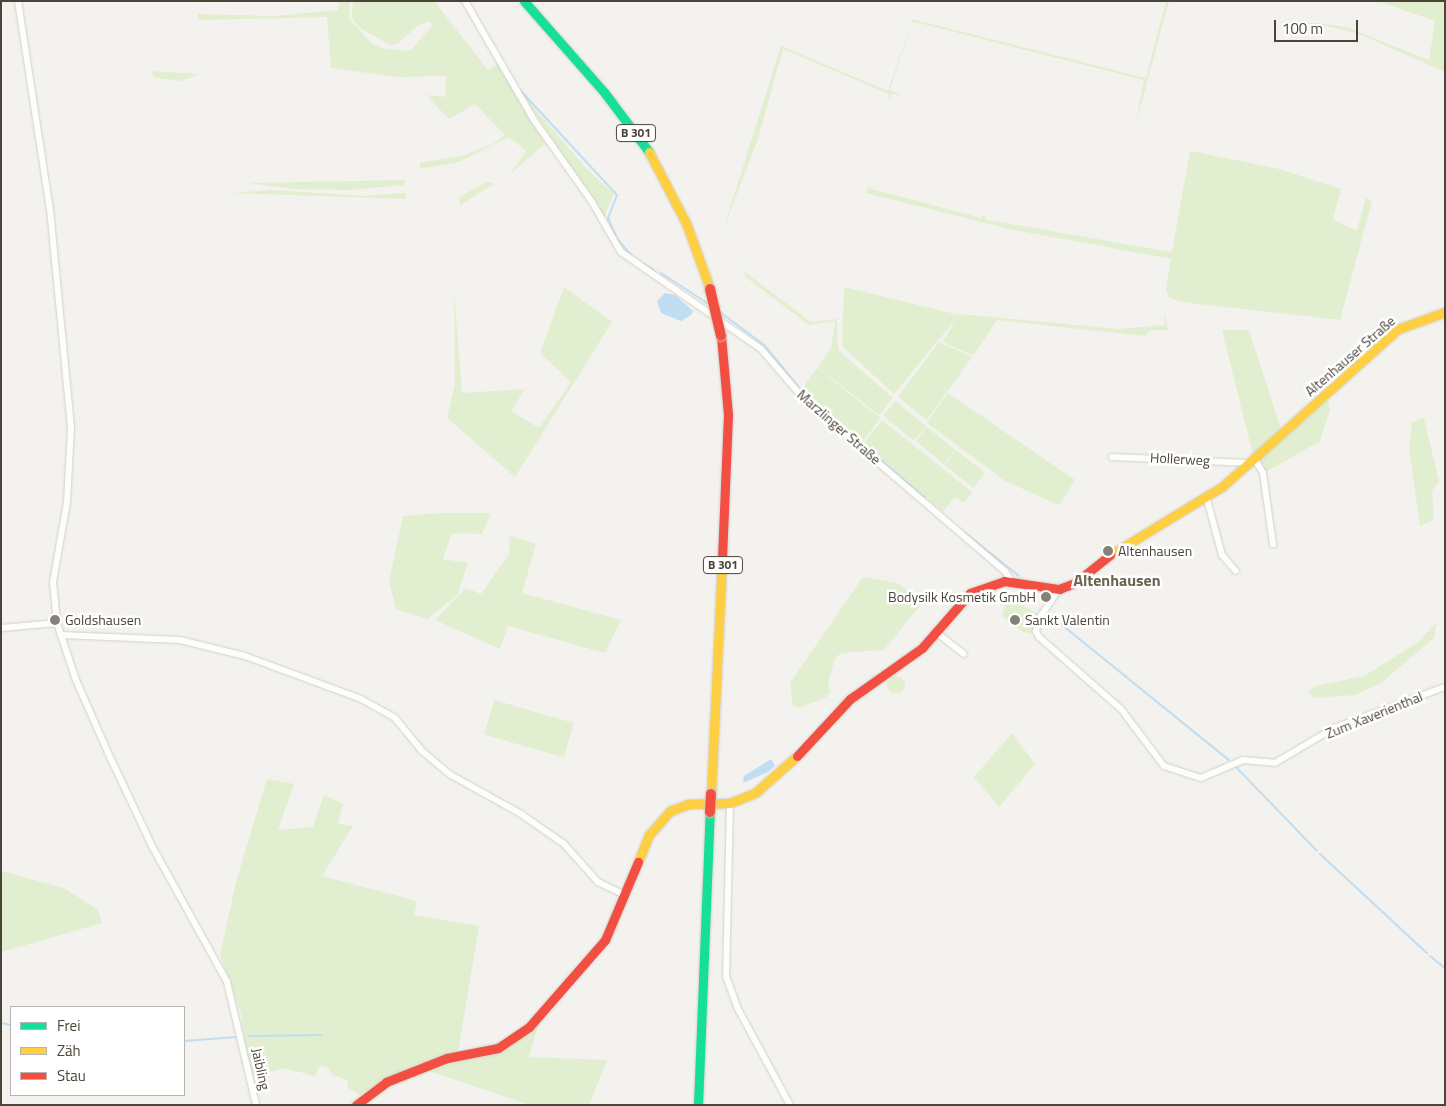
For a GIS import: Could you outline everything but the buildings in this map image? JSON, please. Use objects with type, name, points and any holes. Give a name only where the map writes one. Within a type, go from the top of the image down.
[{"type":"street","name":"Jaibling","points":[[18,1],[50,209],[71,428],[67,502],[52,582],[57,623],[76,680],[144,828],[227,982],[256,1105]]},
{"type":"street","name":"Marzlinger Straße","points":[[466,1],[524,103],[596,208],[618,248],[761,349],[804,399],[1004,571],[1011,581]]},
{"type":"street","name":"B 301","points":[[524,1],[604,92],[651,155],[686,223],[710,289],[721,336],[728,415],[698,1105]]},
{"type":"street","name":"Altenhauser Straße","points":[[1060,589],[1075,583],[1122,546],[1206,496],[1281,435],[1398,329],[1445,312]]},
{"type":"street","name":"Hollerweg","points":[[1112,457],[1252,460]]},
{"type":"street","points":[[1252,460],[1264,473],[1273,544]]},
{"type":"street","points":[[1206,496],[1222,555],[1236,571]]},
{"type":"street","points":[[356,1105],[380,1085],[448,1058],[498,1048],[520,1035],[605,940],[649,835],[670,810],[688,804],[730,803],[755,792],[782,771],[846,703],[908,660],[937,633],[970,593],[1011,581],[1060,589]]},
{"type":"street","name":"Zum Xaverienthal","points":[[1060,589],[1040,617],[1036,631],[1039,637],[1121,709],[1164,766],[1200,778],[1243,760],[1275,763],[1334,728],[1445,688]]},
{"type":"street","points":[[1,628],[57,623]]},
{"type":"street","points":[[937,633],[964,654]]},
{"type":"street","points":[[61,635],[180,640],[245,656],[361,699],[395,718],[422,751],[451,775],[521,814],[564,844],[598,882],[625,895]]},
{"type":"street","points":[[730,803],[726,976],[737,1007],[790,1105]]},
{"type":"green space","points":[[339,1],[350,1],[349,19],[371,43],[386,49],[410,51],[432,26],[430,21],[419,25],[397,44],[390,45],[357,26],[352,17],[353,1],[434,1],[488,70],[498,64],[545,144],[509,175],[526,151],[509,137],[459,162],[420,169],[420,163],[464,155],[493,144],[505,135],[475,104],[450,119],[440,110],[427,95],[445,97],[446,76],[398,77],[331,68],[327,17],[198,20],[198,14],[273,16],[338,10]]},
{"type":"green space","points":[[919,1],[913,19],[1146,78],[1166,1],[1169,1],[1135,127],[1144,80],[919,23],[912,22],[890,90],[902,95],[893,94],[888,99],[889,94],[783,49],[758,139],[723,230],[781,46],[888,91]]},
{"type":"green space","points":[[1377,1],[1445,1],[1445,72],[1357,33],[1321,25],[1279,23],[1318,23],[1346,27],[1429,60],[1435,21]]},
{"type":"green space","points":[[149,71],[200,74],[180,81],[156,78]]},
{"type":"green space","points":[[523,95],[586,168],[614,194],[604,217]]},
{"type":"green space","points":[[1190,151],[1279,169],[1341,189],[1333,219],[1357,230],[1366,198],[1372,201],[1340,320],[1181,302],[1169,298],[1166,290],[1171,259],[1009,229],[866,193],[868,188],[981,218],[984,214],[987,220],[1172,252]]},
{"type":"green space","points":[[405,180],[404,185],[348,190],[294,189],[249,183]]},
{"type":"green space","points":[[487,182],[494,184],[460,205],[459,197]]},
{"type":"green space","points":[[273,190],[361,196],[405,193],[407,199],[232,193]]},
{"type":"green space","points":[[742,270],[811,322],[837,319],[838,350],[893,398],[879,415],[818,368],[831,348],[835,321],[809,325],[748,279]]},
{"type":"green space","points":[[564,287],[612,322],[515,477],[447,418],[455,384],[454,292],[462,393],[525,389],[511,411],[539,428],[571,382],[540,353]]},
{"type":"green space","points":[[844,287],[959,315],[894,394],[842,346]]},
{"type":"green space","points":[[959,314],[1119,329],[1164,325],[1165,314],[1168,330],[1150,330],[1145,336],[997,320],[973,356],[943,342]]},
{"type":"green space","points":[[1222,330],[1249,330],[1281,429],[1253,455]]},
{"type":"green space","points":[[939,342],[972,357],[927,420],[898,397]]},
{"type":"green space","points":[[817,368],[880,418],[863,442],[802,389]]},
{"type":"green space","points":[[948,393],[1075,480],[1059,505],[1005,481],[927,423]]},
{"type":"green space","points":[[1327,398],[1330,410],[1320,441],[1266,472],[1258,457]]},
{"type":"green space","points":[[895,401],[926,426],[914,441],[883,416]]},
{"type":"green space","points":[[1424,418],[1439,481],[1432,491],[1434,520],[1420,526],[1409,449],[1412,422]]},
{"type":"green space","points":[[882,420],[972,492],[964,503],[955,497],[943,512],[864,443]]},
{"type":"green space","points":[[927,427],[955,450],[944,464],[916,441]]},
{"type":"green space","points":[[956,450],[985,473],[973,488],[944,465]]},
{"type":"green space","points":[[440,513],[491,513],[482,534],[452,533],[443,559],[468,563],[457,595],[428,619],[396,609],[389,581],[403,516]]},
{"type":"green space","points":[[509,536],[536,544],[522,593],[621,620],[605,653],[508,626],[500,649],[435,620],[466,588],[481,594],[509,554]]},
{"type":"green space","points":[[863,577],[897,583],[923,602],[884,650],[841,653],[835,658],[828,683],[831,692],[826,697],[799,708],[793,706],[790,683]]},
{"type":"green space","points":[[1007,597],[1039,614],[1031,633],[1023,632],[1002,616]]},
{"type":"green space","points":[[1436,623],[1434,638],[1381,683],[1355,695],[1314,698],[1308,692],[1316,686],[1364,676],[1417,643]]},
{"type":"green space","points":[[896,676],[902,679],[905,685],[902,691],[896,694],[890,691],[887,685],[890,679]]},
{"type":"green space","points":[[494,700],[574,723],[564,757],[484,735]]},
{"type":"green space","points":[[1012,733],[1035,764],[999,807],[974,777]]},
{"type":"green space","points":[[267,779],[294,784],[278,830],[313,827],[324,795],[343,804],[338,824],[353,826],[322,876],[417,901],[414,915],[479,926],[458,1052],[383,1080],[360,1095],[347,1087],[348,1080],[332,1075],[327,1067],[320,1066],[315,1076],[284,1068],[250,1077],[241,1013],[220,955],[236,882]]},
{"type":"green space","points":[[1,871],[64,888],[98,910],[102,923],[1,952]]},
{"type":"green space","points":[[540,1019],[529,1057],[607,1060],[589,1105],[529,1105],[423,1069],[500,1047]]},
{"type":"water","points":[[665,293],[675,295],[693,311],[691,315],[681,321],[661,313],[657,301]]},
{"type":"water","points":[[771,759],[775,766],[768,772],[743,783],[744,776]]},
{"type":"waterway","points":[[520,90],[617,195],[608,218],[618,240],[632,256]]},
{"type":"waterway","points":[[642,263],[653,269]]},
{"type":"waterway","points":[[661,273],[710,305]]},
{"type":"waterway","points":[[720,312],[764,345],[805,395],[925,498]]},
{"type":"waterway","points":[[964,532],[1019,576]]},
{"type":"waterway","points":[[1046,612],[1229,760]]},
{"type":"waterway","points":[[1235,766],[1317,851]]},
{"type":"waterway","points":[[1320,854],[1427,953]]},
{"type":"waterway","points":[[1430,956],[1445,968]]},
{"type":"waterway","points":[[1,1023],[10,1025]]},
{"type":"waterway","points":[[249,1036],[321,1035]]},
{"type":"waterway","points":[[185,1041],[237,1037]]},
{"type":"traffic: fast","points":[[524,1],[604,92],[649,152]]},
{"type":"traffic: fast","points":[[698,1105],[710,812]]},
{"type":"traffic: slow","points":[[649,152],[686,223],[710,289]]},
{"type":"traffic: slow","points":[[1110,555],[1223,486],[1398,329],[1445,312]]},
{"type":"traffic: slow","points":[[711,794],[722,559]]},
{"type":"traffic: slow","points":[[638,862],[649,835],[670,811],[688,804],[730,803],[755,793],[797,756]]},
{"type":"traffic: jam","points":[[710,289],[721,336]]},
{"type":"traffic: jam","points":[[721,336],[728,415],[722,559]]},
{"type":"traffic: jam","points":[[797,756],[850,699],[922,648],[970,593],[1004,581],[1059,589],[1075,583],[1110,555]]},
{"type":"traffic: jam","points":[[710,812],[711,794]]},
{"type":"traffic: jam","points":[[356,1105],[386,1082],[447,1058],[498,1048],[529,1027],[605,940],[638,862]]},
{"type":"place","name":"Altenhausen","points":[[1108,551]]},
{"type":"place","name":"Bodysilk Kosmetik GmbH","points":[[1046,597]]},
{"type":"place","name":"Goldshausen","points":[[55,620]]},
{"type":"place","name":"Sankt Valentin","points":[[1015,620]]},
{"type":"district","name":"Altenhausen","points":[[1117,580]]}]
